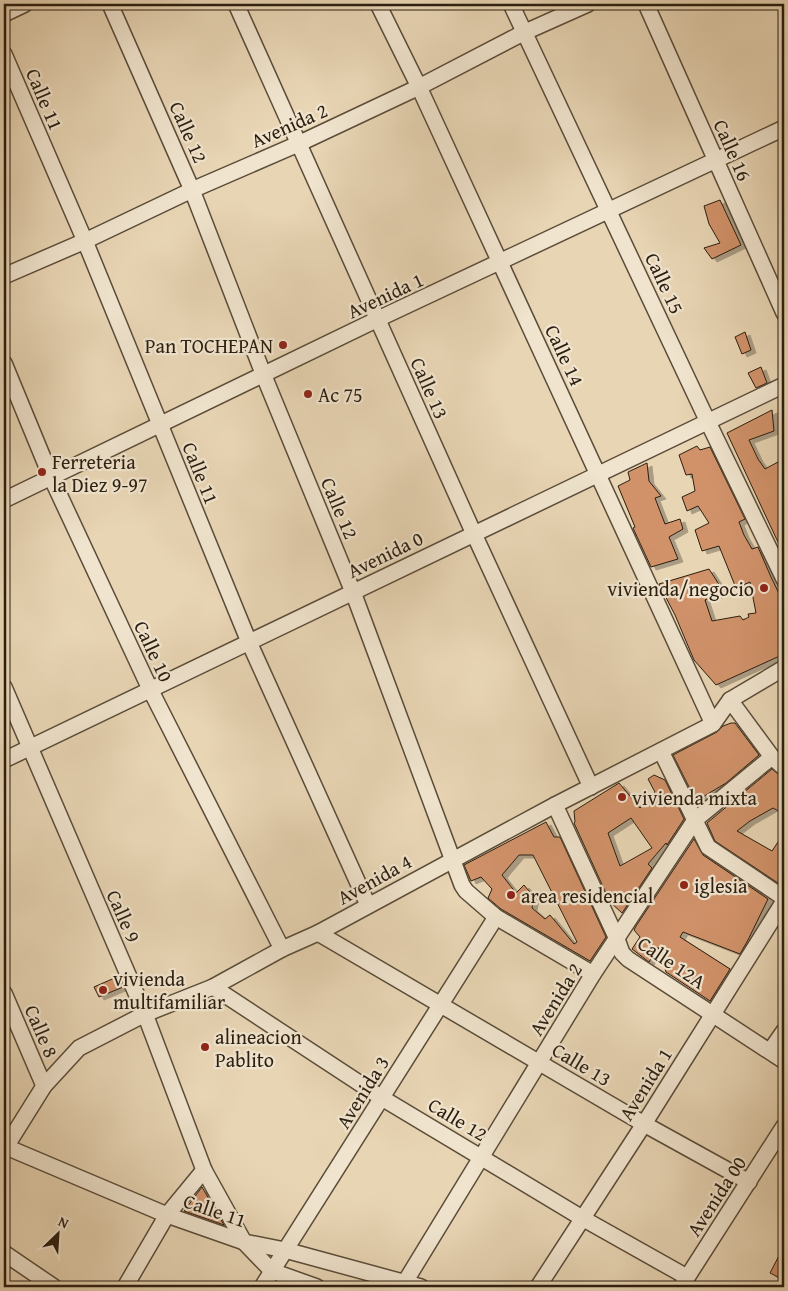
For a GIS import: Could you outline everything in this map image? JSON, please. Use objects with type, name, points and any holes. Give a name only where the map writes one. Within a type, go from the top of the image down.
[{"type":"street","points":[[4,14],[26,4]]},
{"type":"street","name":"Calle 12","points":[[110,4],[192,190],[264,376],[353,592],[462,884],[466,891],[496,917],[593,974]]},
{"type":"street","name":"Calle 13","points":[[236,4],[474,534],[591,787]]},
{"type":"street","name":"Calle 14","points":[[378,4],[419,87],[713,724]]},
{"type":"street","name":"Calle 15","points":[[510,4],[784,579]]},
{"type":"street","name":"Avenida 2","points":[[4,276],[298,144],[419,87],[523,33],[588,4]]},
{"type":"street","name":"Calle 16","points":[[646,4],[784,313]]},
{"type":"street","name":"Calle 11","points":[[4,54],[85,241],[159,426],[249,642],[368,905]]},
{"type":"street","name":"Avenida 1","points":[[4,500],[264,376],[378,319],[784,128]]},
{"type":"street","name":"Calle 10","points":[[4,363],[51,477],[150,689],[282,949]]},
{"type":"street","name":"Avenida 0","points":[[4,760],[784,385]]},
{"type":"street","name":"Avenida 4","points":[[4,1148],[44,1086],[79,1048],[145,1014],[213,988],[282,949],[318,933],[555,805],[713,724],[730,700],[784,668]]},
{"type":"street","name":"Calle 9","points":[[4,687],[145,1014],[204,1170],[244,1242]]},
{"type":"street","points":[[730,700],[772,757],[784,768]]},
{"type":"street","points":[[661,751],[708,847],[784,899]]},
{"type":"street","name":"Avenida 2","points":[[403,1285],[593,974],[695,820],[772,757]]},
{"type":"street","name":"Calle 12A","points":[[555,805],[622,953],[628,959],[784,1061]]},
{"type":"street","name":"Avenida 1","points":[[538,1287],[644,1124],[784,899]]},
{"type":"street","name":"Avenida 3","points":[[262,1287],[496,917]]},
{"type":"street","name":"Calle 13","points":[[318,933],[644,1124],[749,1182]]},
{"type":"street","name":"Calle 12","points":[[213,988],[382,1098],[482,1157],[684,1282]]},
{"type":"street","name":"Calle 8","points":[[4,993],[44,1086]]},
{"type":"street","points":[[770,1051],[784,1031]]},
{"type":"street","name":"Avenida 00","points":[[684,1282],[784,1126]]},
{"type":"street","name":"Calle 11","points":[[4,1148],[167,1214],[244,1242],[285,1250],[403,1285],[421,1287]]},
{"type":"street","points":[[124,1287],[167,1214],[204,1170]]},
{"type":"street","points":[[244,1242],[272,1271],[317,1287]]},
{"type":"street","points":[[4,1253],[54,1287]]},
{"type":"building","points":[[720,200],[741,245],[712,259],[704,248],[720,243],[709,224],[704,206]]},
{"type":"building","points":[[745,332],[751,350],[742,354],[735,337]]},
{"type":"building","points":[[761,367],[767,383],[756,388],[748,373]]},
{"type":"building","points":[[772,410],[774,431],[749,440],[765,469],[778,462],[784,481],[784,555],[727,433]]},
{"type":"building","points":[[697,446],[700,450],[710,447],[745,519],[739,522],[744,535],[752,549],[758,547],[784,604],[784,654],[716,685],[694,660],[675,615],[659,584],[709,569],[724,592],[705,600],[712,621],[740,616],[743,620],[749,617],[748,614],[756,613],[750,582],[736,588],[719,546],[702,551],[695,530],[709,523],[698,506],[687,511],[682,497],[695,491],[692,474],[686,475],[679,455]]},
{"type":"building","points":[[647,463],[649,481],[661,496],[655,498],[665,524],[680,519],[683,529],[669,537],[678,559],[651,567],[633,528],[635,527],[618,486],[630,480],[628,472]]},
{"type":"building","points":[[731,723],[735,723],[759,755],[726,783],[696,801],[673,755]]},
{"type":"building","points":[[772,769],[784,778],[784,814],[773,808],[737,831],[772,851],[784,833],[784,873],[778,883],[715,841],[707,823]]},
{"type":"building","points":[[654,775],[665,780],[684,819],[667,845],[666,843],[648,864],[652,868],[622,913],[610,902],[574,823],[574,811],[619,783],[640,808],[655,792],[648,779]],"holes":[[[631,818],[652,848],[620,866],[608,833]]]},
{"type":"building","name":"area residencial","points":[[546,822],[554,837],[560,837],[606,937],[590,961],[501,909],[488,898],[492,889],[481,877],[471,881],[464,865]],"holes":[[[519,855],[533,855],[577,942],[574,944],[550,915],[545,919],[532,908],[534,897],[524,885],[516,893],[502,875]]]},
{"type":"building","points":[[694,839],[703,855],[768,899],[740,954],[683,932],[680,937],[730,969],[710,1001],[666,972],[658,947],[649,962],[632,949],[640,937],[634,930],[636,926]]},
{"type":"building","name":"vivienda multifamiliar","points":[[119,976],[123,987],[99,997],[94,987]]},
{"type":"building","points":[[202,1187],[224,1225],[184,1211]]},
{"type":"building","points":[[784,1246],[784,1280],[770,1273]]},
{"type":"place","name":"Pan TOCHEPAN","points":[[283,345]]},
{"type":"place","name":"Ac 75","points":[[308,394]]},
{"type":"place","name":"Ferreteria la Diez 9-97","points":[[42,472]]},
{"type":"place","name":"vivienda/negocio","points":[[764,588]]},
{"type":"place","name":"vivienda mixta","points":[[622,797]]},
{"type":"place","name":"iglesia","points":[[684,885]]},
{"type":"place","name":"area residencial","points":[[511,895]]},
{"type":"place","name":"vivienda multifamiliar","points":[[103,990]]},
{"type":"place","name":"alineacion Pablito","points":[[205,1047]]}]
